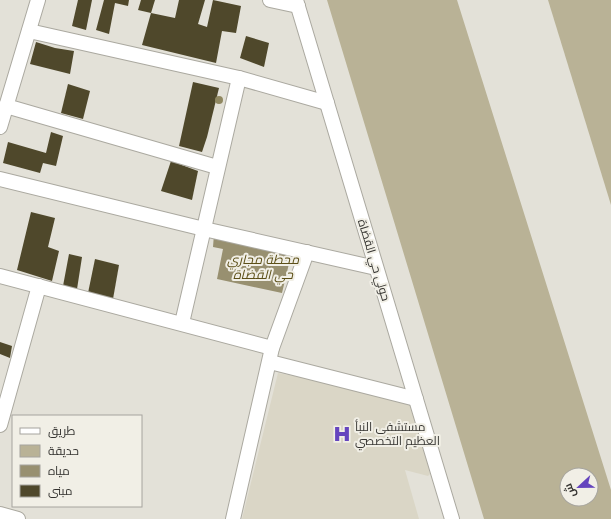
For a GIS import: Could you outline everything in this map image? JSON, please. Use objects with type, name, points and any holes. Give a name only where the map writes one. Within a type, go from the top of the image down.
[{"type":"street","points":[[0,127],[38,0]]},
{"type":"street","points":[[270,0],[297,3]]},
{"type":"street","name":"حولي حي القضاة","points":[[297,3],[452,519]]},
{"type":"street","points":[[29,31],[239,78],[327,103]]},
{"type":"street","points":[[182,323],[217,167],[239,78]]},
{"type":"street","points":[[6,106],[217,167]]},
{"type":"street","points":[[0,179],[204,229],[376,268]]},
{"type":"street","points":[[233,519],[272,348],[307,252]]},
{"type":"street","points":[[0,276],[272,348]]},
{"type":"street","points":[[0,425],[39,286]]},
{"type":"street","points":[[270,362],[416,399]]},
{"type":"street","points":[[0,514],[18,519]]},
{"type":"shaded area","name":"مستشفى النبأ العظيم التخصصي","points":[[278,373],[413,398],[430,474],[428,476],[405,470],[419,519],[242,519]]},
{"type":"green space","points":[[327,0],[457,0],[611,490],[611,519],[484,519]]},
{"type":"green space","points":[[548,0],[611,0],[611,205]]},
{"type":"water","name":"محطة مجاري حي القضاة","points":[[214,234],[292,251],[282,293],[217,279],[223,249],[213,247]]},
{"type":"building","points":[[78,0],[92,0],[86,30],[72,26]]},
{"type":"building","points":[[104,0],[129,0],[128,6],[115,3],[109,34],[96,30]]},
{"type":"building","points":[[141,0],[155,0],[151,13],[138,10]]},
{"type":"building","points":[[179,0],[205,0],[198,24],[207,27],[213,0],[241,6],[236,33],[222,31],[216,63],[142,45],[151,13],[175,18]]},
{"type":"building","points":[[246,36],[269,43],[264,67],[240,58]]},
{"type":"building","points":[[36,42],[55,48],[74,51],[70,74],[30,64]]},
{"type":"building","points":[[193,82],[219,88],[202,152],[179,146]]},
{"type":"building","points":[[68,84],[90,91],[83,119],[61,113]]},
{"type":"building","points":[[51,132],[63,136],[56,166],[43,163],[40,173],[3,163],[8,142],[46,153]]},
{"type":"building","points":[[171,161],[198,171],[192,200],[161,191]]},
{"type":"building","points":[[31,212],[55,218],[48,247],[59,251],[52,281],[17,270]]},
{"type":"building","points":[[69,254],[82,257],[77,289],[63,286]]},
{"type":"building","points":[[95,259],[119,265],[113,299],[88,293]]},
{"type":"building","points":[[0,342],[12,346],[10,358],[0,354]]},
{"type":"place","name":"مستشفى النبأ العظيم التخصصي","points":[[342,434]]}]
